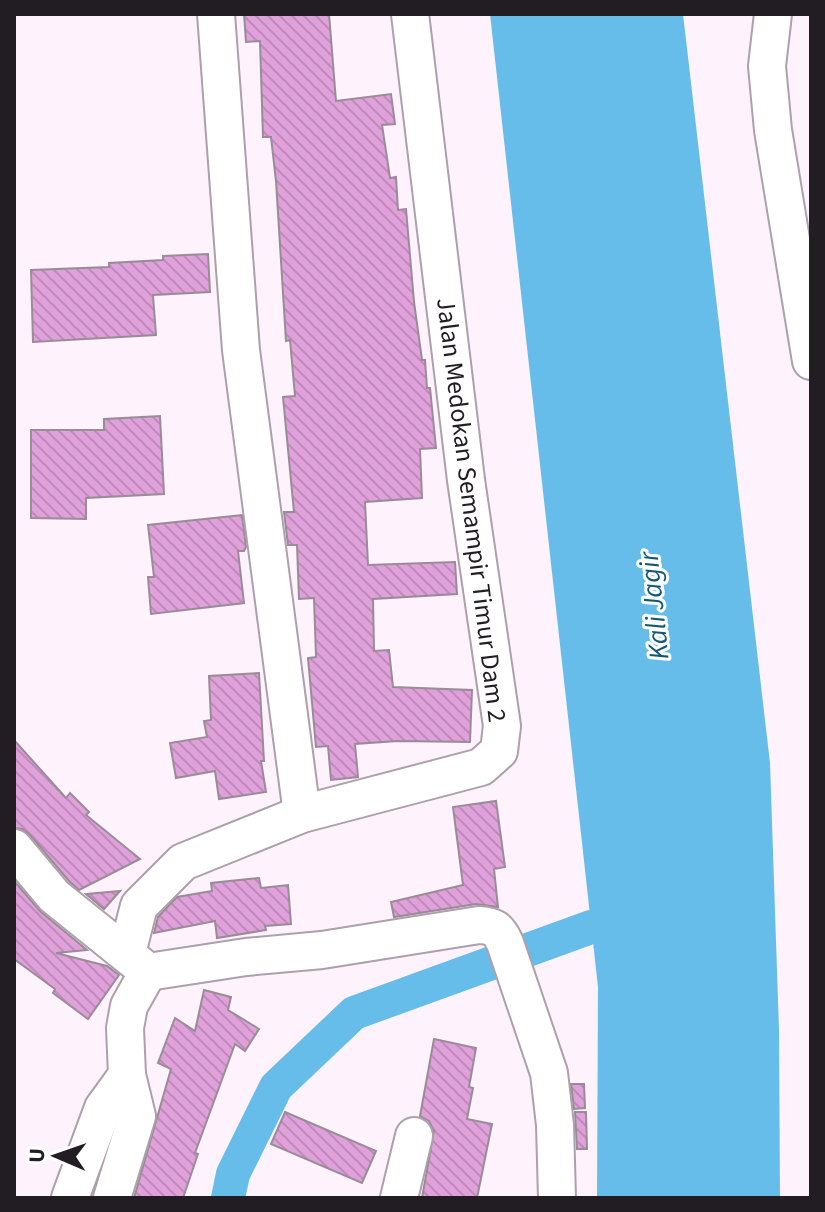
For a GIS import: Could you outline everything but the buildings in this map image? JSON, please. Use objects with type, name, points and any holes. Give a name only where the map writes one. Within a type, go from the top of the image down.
[{"type":"street","points":[[216,14],[241,350],[302,814]]},
{"type":"street","name":"Jalan Medokan Semampir Timur Dam 2","points":[[112,1198],[137,1116],[127,1075],[125,1028],[137,963],[139,906],[183,862],[302,814],[481,767],[499,751],[502,726],[466,480],[410,14]]},
{"type":"street","points":[[773,14],[767,66],[773,130],[811,361]]},
{"type":"street","points":[[14,848],[54,896],[137,963],[322,950],[479,925],[493,926],[505,943],[549,1073],[555,1125],[557,1198]]},
{"type":"street","points":[[70,1198],[103,1108],[127,1075]]},
{"type":"street","points":[[399,1198],[414,1136]]},
{"type":"water","name":"Kali Jagir","points":[[490,14],[683,14],[770,763],[779,1030],[780,1198],[597,1198],[598,987]]},
{"type":"waterway","points":[[228,1198],[233,1174],[276,1087],[354,1013],[591,927]]}]
